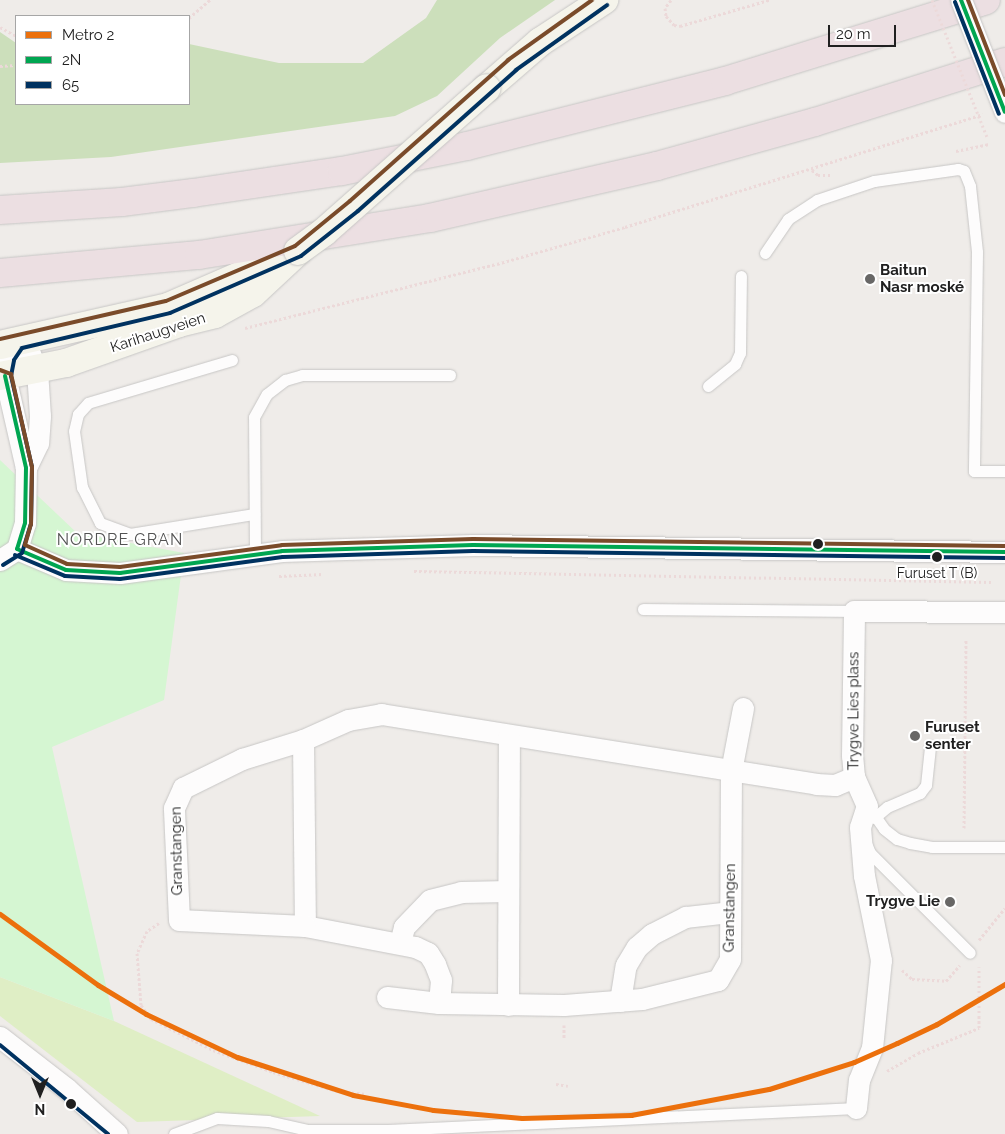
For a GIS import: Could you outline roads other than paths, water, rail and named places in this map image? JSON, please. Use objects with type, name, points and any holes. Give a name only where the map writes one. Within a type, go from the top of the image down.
[{"type":"highway","points":[[0,210],[122,202],[193,193],[342,171],[467,146],[734,79],[986,0]]},
{"type":"highway","points":[[0,273],[199,256],[430,218],[657,166],[806,124],[1005,62]]},
{"type":"main road","name":"Karihaugveien","points":[[3,376],[37,370],[215,314],[253,293],[298,251],[347,213],[540,42],[604,0]]},
{"type":"main road","name":"Karihaugveien","points":[[9,343],[168,307],[298,251]]},
{"type":"street","points":[[961,0],[996,112]]},
{"type":"street","points":[[26,468],[38,443],[37,370],[30,354],[9,343],[8,358],[3,376],[26,468],[26,523],[8,555],[66,570],[120,573],[255,553],[473,545],[1005,552]]},
{"type":"street","points":[[854,611],[1005,612]]},
{"type":"street","name":"Trygve Lies plass","points":[[854,611],[854,778],[867,817]]},
{"type":"street","points":[[731,771],[743,708]]},
{"type":"street","name":"Granstangen","points":[[305,926],[179,920],[176,797],[183,788],[199,778],[242,759],[303,740],[348,720],[381,714],[401,715],[509,736],[731,771],[835,785],[854,778]]},
{"type":"street","points":[[508,1005],[509,736]]},
{"type":"street","points":[[303,740],[305,926],[400,943],[428,953],[442,980],[439,1003]]},
{"type":"street","name":"Granstangen","points":[[387,997],[439,1003],[508,1005],[620,1001],[642,999],[718,980],[730,959],[731,771]]},
{"type":"street","points":[[857,1098],[872,1048],[881,960],[878,937],[867,904],[867,817]]},
{"type":"street","points":[[400,943],[404,927],[430,900],[461,892],[508,891]]},
{"type":"street","points":[[620,1001],[626,965],[637,947],[652,934],[686,917],[730,912]]},
{"type":"street","points":[[0,1037],[67,1089],[117,1134]]},
{"type":"lane","points":[[765,253],[788,219],[817,200],[874,181],[958,169],[964,171],[970,186],[977,252],[974,471],[1005,471]]},
{"type":"lane","points":[[708,386],[736,364],[740,353],[740,276]]},
{"type":"lane","points":[[232,360],[88,403],[78,414],[74,431],[82,487],[89,505],[100,523],[112,530],[130,534],[254,514]]},
{"type":"lane","points":[[255,553],[254,417],[267,394],[285,380],[302,375],[342,373],[450,375]]},
{"type":"lane","points":[[643,610],[854,611]]},
{"type":"lane","points":[[930,746],[929,778],[920,792],[867,817],[870,853],[976,955]]},
{"type":"lane","name":"Trygve Lies plass","points":[[867,817],[897,839],[910,843],[932,847],[1005,847]]},
{"type":"lane","points":[[174,1134],[218,1118],[268,1121],[308,1130],[388,1130],[857,1098]]},
{"type":"metro line","name":"2","points":[[0,914],[98,985],[146,1014],[237,1057],[353,1095],[433,1110],[522,1118],[631,1115],[769,1089],[854,1062],[897,1043],[937,1024],[1005,984]]},
{"type":"place","name":"Baitun Nasr moské","points":[[870,279]]},
{"type":"place","name":"Furuset T (B)","points":[[937,557]]},
{"type":"place","name":"Furuset senter","points":[[915,736]]},
{"type":"place","name":"Trygve Lie","points":[[950,902]]},
{"type":"district","name":"NORDRE GRAN","points":[[120,540]]}]
